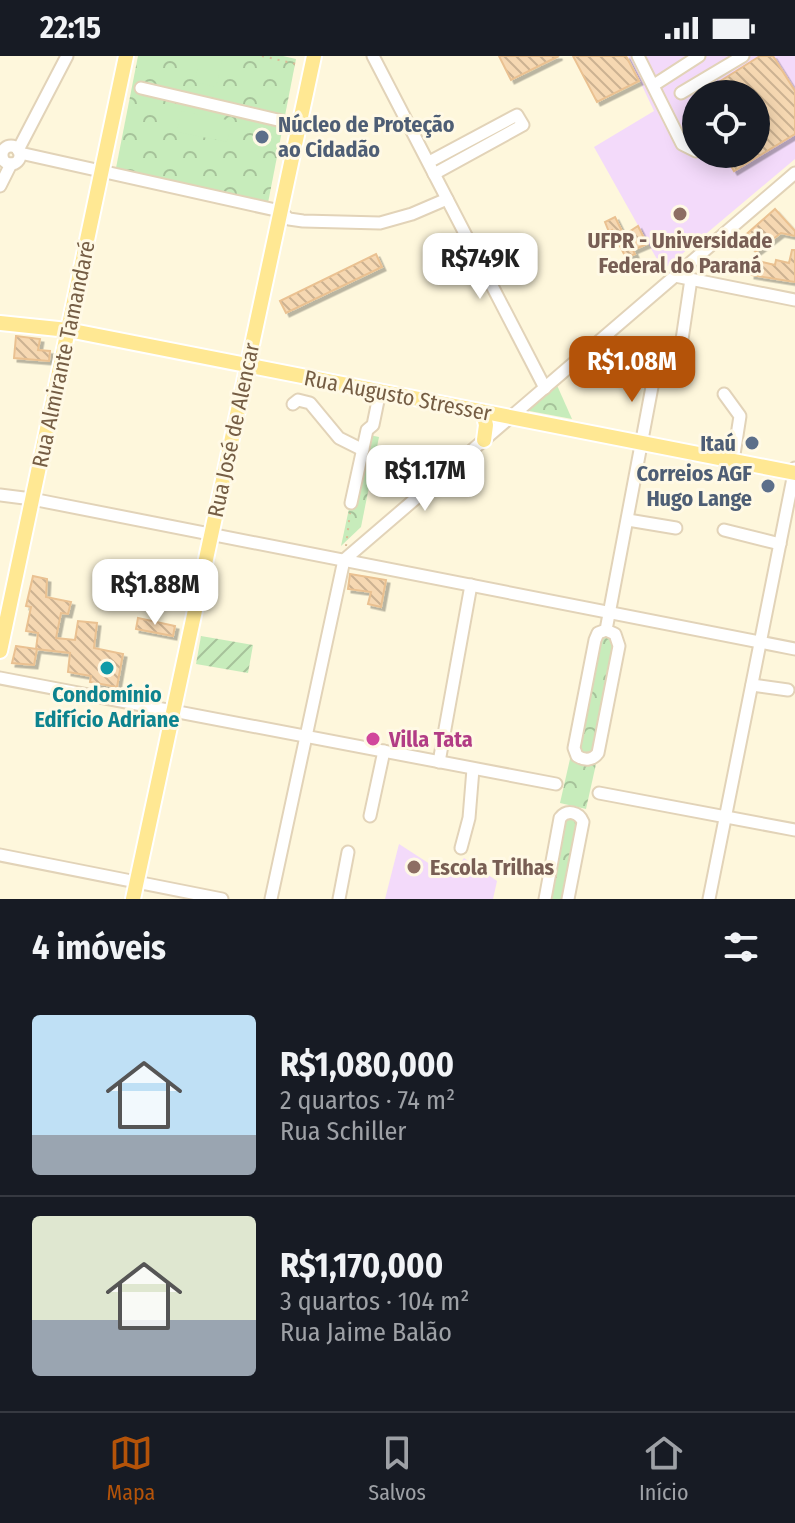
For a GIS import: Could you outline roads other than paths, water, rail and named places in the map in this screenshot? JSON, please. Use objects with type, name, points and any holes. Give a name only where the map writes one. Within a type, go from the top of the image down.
[{"type":"main road","name":"Rua Almirante Tamandaré","points":[[0,651],[126,56]]},
{"type":"main road","name":"Rua José de Alencar","points":[[133,899],[313,62]]},
{"type":"main road","name":"Rua Augusto Stresser","points":[[0,323],[68,330],[795,471]]},
{"type":"main road","points":[[483,412],[486,425],[484,440]]},
{"type":"street","points":[[0,186],[8,153],[67,56]]},
{"type":"street","points":[[373,56],[545,388]]},
{"type":"street","points":[[638,56],[682,144]]},
{"type":"street","points":[[654,85],[699,56]]},
{"type":"street","points":[[681,93],[743,56]]},
{"type":"street","points":[[141,88],[299,125]]},
{"type":"street","points":[[429,162],[517,115],[523,125],[434,174]]},
{"type":"street","points":[[8,153],[280,211],[289,219],[303,221],[380,223],[447,199]]},
{"type":"street","points":[[271,899],[344,560],[795,173]]},
{"type":"street","points":[[675,276],[795,300]]},
{"type":"street","points":[[676,380],[691,279]]},
{"type":"street","points":[[606,630],[644,444],[655,371]]},
{"type":"street","points":[[351,503],[367,430],[373,425],[380,391]]},
{"type":"street","points":[[724,394],[740,416],[733,461]]},
{"type":"street","points":[[293,404],[298,400],[310,403],[339,438],[363,450]]},
{"type":"street","points":[[709,899],[795,471]]},
{"type":"street","points":[[0,495],[795,649]]},
{"type":"street","points":[[628,520],[676,528]]},
{"type":"street","points":[[724,530],[780,544]]},
{"type":"street","points":[[439,762],[471,585]]},
{"type":"street","points":[[606,630],[615,634],[619,646],[598,753],[585,759],[577,756],[574,748],[595,640],[598,633],[606,630]]},
{"type":"street","points":[[0,678],[556,784]]},
{"type":"street","points":[[752,685],[788,690]]},
{"type":"street","points":[[370,816],[384,751]]},
{"type":"street","points":[[461,848],[471,806],[473,769]]},
{"type":"street","points":[[599,793],[795,830]]},
{"type":"street","points":[[545,899],[560,818],[572,813],[581,817],[583,822],[568,899]]},
{"type":"street","points":[[339,899],[348,852]]},
{"type":"street","points":[[0,855],[222,899]]},
{"type":"place","name":"Núcleo de Proteção ao Cidadão","points":[[262,137]]},
{"type":"place","name":"UFPR - Universidade Federal do Paraná","points":[[680,214]]},
{"type":"place","name":"Itaú","points":[[752,443]]},
{"type":"place","name":"Correios AGF Hugo Lange","points":[[768,486]]},
{"type":"place","name":"Condomínio Edifício Adriane","points":[[107,668]]},
{"type":"place","name":"Villa Tata","points":[[373,739]]},
{"type":"place","name":"Escola Trilhas","points":[[414,867]]}]
